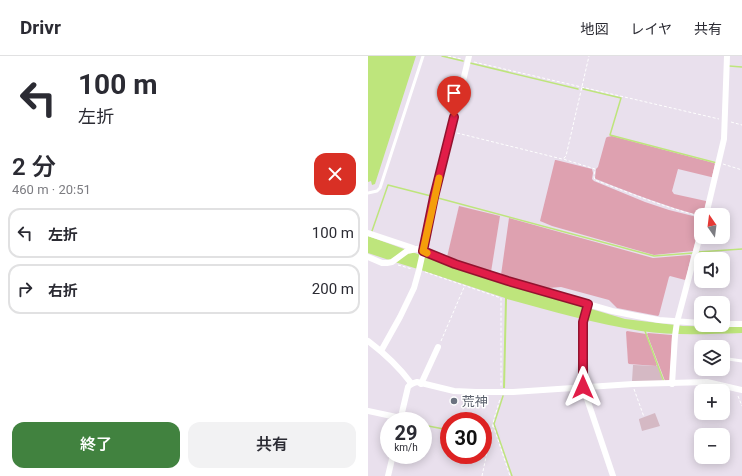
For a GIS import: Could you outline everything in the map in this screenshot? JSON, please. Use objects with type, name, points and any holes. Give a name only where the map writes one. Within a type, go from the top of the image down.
[{"type":"street","points":[[708,208],[723,146],[727,56]]},
{"type":"street","points":[[381,351],[414,288],[423,253],[434,197],[468,58]]},
{"type":"street","points":[[368,233],[412,247],[413,250]]},
{"type":"street","points":[[672,384],[677,323],[698,244]]},
{"type":"street","points":[[368,257],[382,263],[391,262],[407,251],[413,250],[588,305],[677,323],[694,323]]},
{"type":"street","points":[[588,305],[583,322],[583,387],[613,476]]},
{"type":"street","points":[[730,324],[742,324]]},
{"type":"street","points":[[368,341],[381,351],[411,384]]},
{"type":"street","points":[[421,384],[438,347]]},
{"type":"street","points":[[402,412],[408,387],[416,382],[454,392],[707,382],[740,390]]},
{"type":"street","points":[[368,411],[380,414]]},
{"type":"street","points":[[388,476],[391,464]]},
{"type":"lane","points":[[368,193],[380,188],[423,56]]},
{"type":"lane","points":[[730,359],[742,361]]},
{"type":"path","points":[[448,56],[468,58],[742,125]]},
{"type":"path","points":[[564,158],[566,156],[589,56]]},
{"type":"path","points":[[450,132],[562,159],[564,158],[566,160],[595,168],[595,180],[647,200],[694,215]]},
{"type":"path","points":[[718,163],[742,170]]},
{"type":"path","points":[[391,262],[465,285],[502,299],[501,390],[482,476]]},
{"type":"path","points":[[438,347],[465,285]]},
{"type":"path","points":[[633,384],[644,417]]},
{"type":"path","points":[[740,390],[737,391],[742,406]]},
{"type":"path","points":[[493,424],[510,476]]},
{"type":"shaded area","points":[[368,56],[416,56],[375,184],[372,185],[371,181],[368,182]]},
{"type":"shaded area","points":[[612,136],[714,163],[712,177],[678,169],[672,191],[674,194],[706,201],[705,208],[694,208],[694,214],[661,204],[596,179],[596,169],[598,167],[607,137]]},
{"type":"shaded area","points":[[555,160],[592,169],[592,179],[594,181],[645,202],[694,216],[695,244],[693,251],[654,255],[552,226],[540,221]]},
{"type":"shaded area","points":[[459,206],[500,216],[491,272],[460,263],[447,257]]},
{"type":"shaded area","points":[[509,218],[653,258],[690,255],[686,279],[669,277],[658,316],[617,308],[609,300],[561,287],[548,288],[501,275]]},
{"type":"shaded area","points":[[368,236],[463,271],[625,319],[694,326],[694,332],[730,332],[730,327],[742,327],[742,333],[653,333],[590,321],[507,299],[505,388],[503,388],[505,298],[368,253]]},
{"type":"shaded area","points":[[627,331],[646,334],[657,365],[656,366],[628,363]]},
{"type":"shaded area","points":[[647,334],[672,335],[670,381],[665,381]]},
{"type":"shaded area","points":[[633,365],[658,366],[663,381],[632,381]]},
{"type":"shaded area","points":[[655,413],[660,426],[642,431],[639,419]]},
{"type":"waterway","points":[[442,56],[463,61]]},
{"type":"waterway","points":[[470,63],[578,89]]},
{"type":"waterway","points":[[729,66],[742,67]]},
{"type":"waterway","points":[[583,89],[621,98],[610,135],[717,163]]},
{"type":"waterway","points":[[372,231],[388,185],[431,196]]},
{"type":"waterway","points":[[438,198],[654,256],[693,253]]},
{"type":"waterway","points":[[698,252],[742,249]]},
{"type":"waterway","points":[[645,331],[664,382]]},
{"type":"waterway","points":[[503,396],[494,424],[512,476]]},
{"type":"waterway","points":[[432,427],[440,428]]},
{"type":"slow traffic","points":[[427,253],[423,251],[439,178]]},
{"type":"place","name":"荒神","points":[[454,401]]},
{"type":"route","points":[[454,117],[434,197],[423,251],[455,264],[588,304],[583,322],[583,387]]}]
